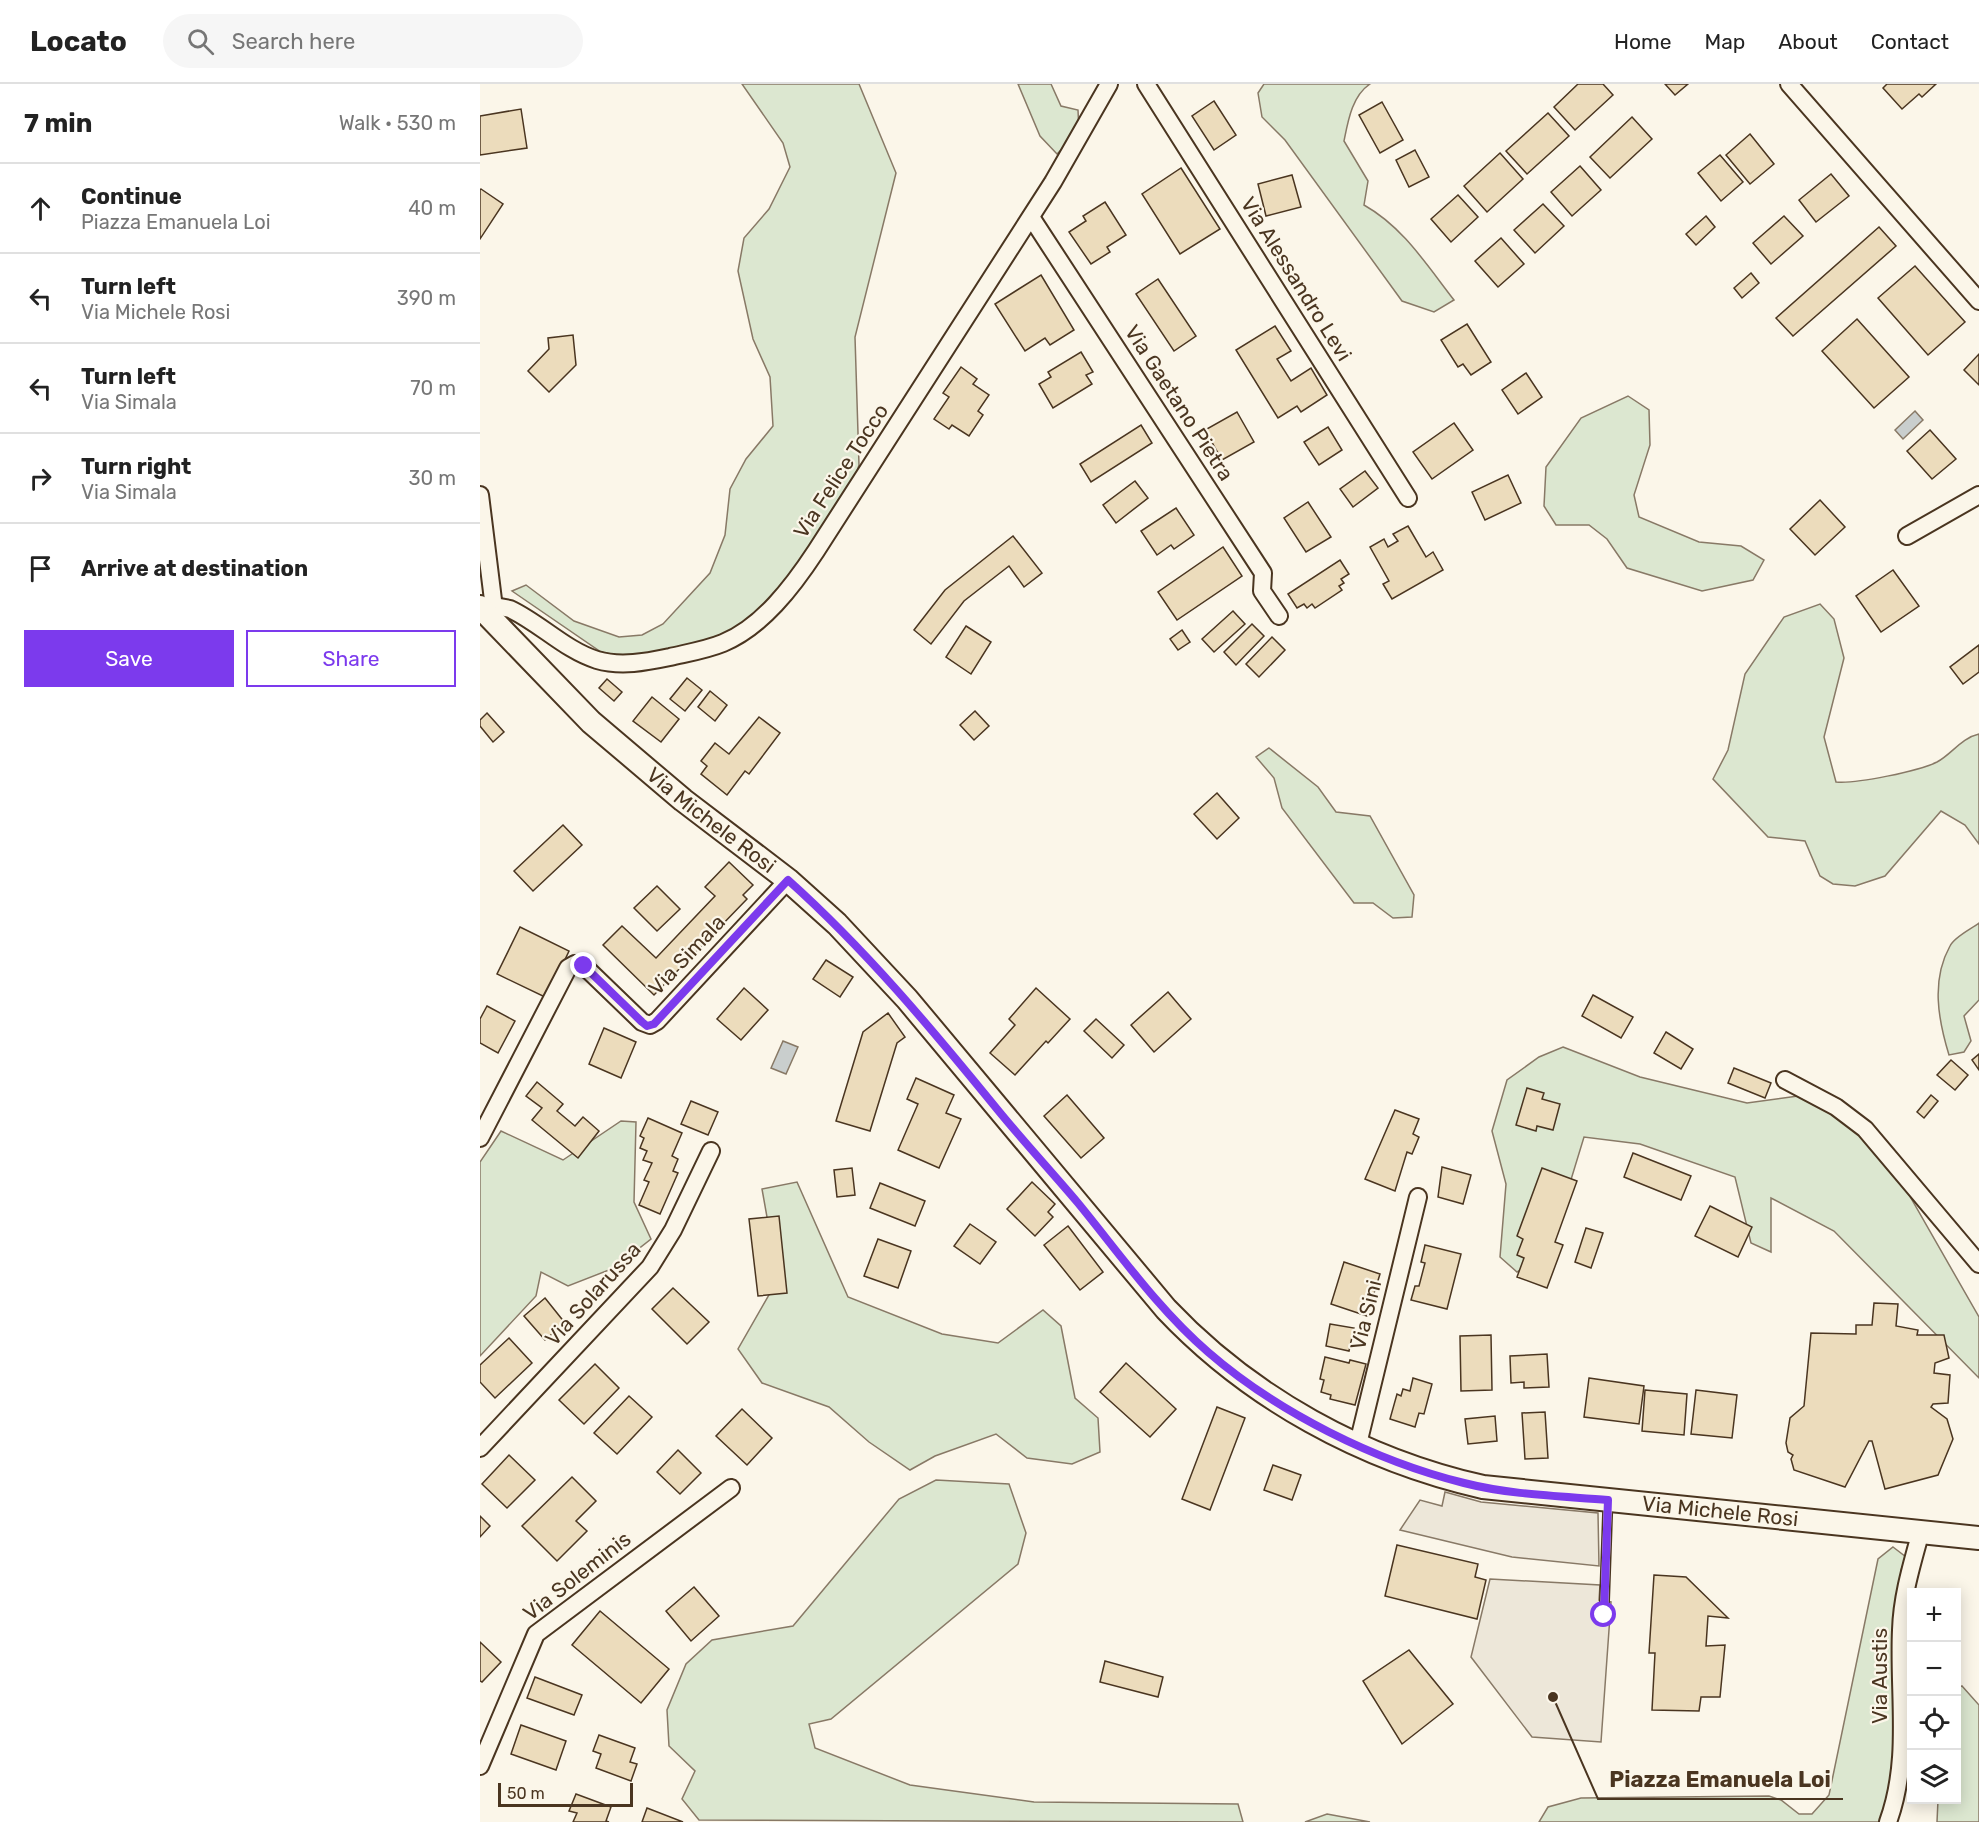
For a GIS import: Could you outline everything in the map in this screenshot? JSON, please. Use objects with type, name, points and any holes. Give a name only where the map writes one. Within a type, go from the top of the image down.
[{"type":"street","name":"Via Felice Tocco","points":[[486,609],[510,609],[581,652],[614,663],[650,661],[711,647],[745,630],[780,598],[812,557],[1031,217],[1109,84]]},
{"type":"street","name":"Via Alessandro Levi","points":[[1146,84],[1408,498]]},
{"type":"street","points":[[1789,84],[1979,301]]},
{"type":"street","name":"Via Gaetano Pietra","points":[[1031,217],[1263,573],[1262,591],[1279,616]]},
{"type":"street","points":[[480,495],[486,609]]},
{"type":"street","points":[[1907,536],[1979,495]]},
{"type":"street","name":"Via Michele Rosi","points":[[486,609],[591,722],[683,800],[788,880],[837,924],[907,999],[1166,1309],[1216,1359],[1271,1397],[1319,1426],[1358,1444],[1422,1470],[1483,1487],[1979,1538]]},
{"type":"street","name":"Via Simala","points":[[480,1138],[568,968],[575,964],[584,966],[642,1022],[650,1025],[657,1022],[788,880]]},
{"type":"street","points":[[1785,1080],[1836,1107],[1865,1129],[1979,1264]]},
{"type":"street","name":"Via Solarussa","points":[[480,1448],[650,1267],[674,1230],[711,1151]]},
{"type":"street","name":"Via Sini","points":[[1358,1444],[1418,1197]]},
{"type":"street","name":"Via Soleminis","points":[[480,1766],[536,1634],[731,1488]]},
{"type":"street","name":"Via Austis","points":[[1888,1822],[1896,1791],[1903,1731],[1902,1609],[1921,1531]]},
{"type":"lane","points":[[1604,1615],[1608,1500]]},
{"type":"green space","points":[[742,84],[859,84],[896,173],[855,337],[859,465],[854,482],[785,589],[725,639],[627,658],[601,652],[512,591],[526,585],[574,621],[619,637],[642,635],[663,624],[710,573],[725,535],[730,489],[746,459],[773,426],[770,377],[753,339],[738,271],[744,238],[769,209],[790,167],[783,143]]},
{"type":"green space","points":[[1018,84],[1051,84],[1061,106],[1078,110],[1079,132],[1057,154],[1040,136]]},
{"type":"green space","points":[[1264,84],[1370,84],[1355,102],[1344,141],[1368,181],[1364,205],[1391,224],[1402,235],[1454,300],[1434,312],[1402,301],[1285,140],[1262,117],[1258,93]]},
{"type":"green space","points":[[1628,396],[1649,410],[1650,445],[1634,495],[1639,517],[1699,542],[1741,546],[1764,560],[1753,580],[1702,591],[1627,568],[1607,539],[1589,525],[1556,525],[1544,506],[1546,467],[1581,418]]},
{"type":"green space","points":[[1820,604],[1834,619],[1844,658],[1824,737],[1836,782],[1872,779],[1928,766],[1942,759],[1967,739],[1979,734],[1979,844],[1965,825],[1941,811],[1885,876],[1855,886],[1833,884],[1820,876],[1805,841],[1768,837],[1713,779],[1728,750],[1745,674],[1784,617]]},
{"type":"green space","points":[[1269,748],[1318,787],[1336,812],[1370,816],[1414,895],[1412,917],[1393,918],[1373,903],[1354,903],[1282,808],[1274,778],[1256,757]]},
{"type":"green space","points":[[1979,923],[1979,1000],[1964,1016],[1971,1041],[1964,1052],[1949,1055],[1939,1014],[1940,972],[1952,943]]},
{"type":"green space","points":[[1563,1047],[1640,1077],[1747,1103],[1798,1096],[1842,1115],[1904,1186],[1979,1317],[1979,1378],[1834,1231],[1771,1198],[1771,1252],[1751,1243],[1735,1177],[1640,1144],[1584,1137],[1548,1255],[1517,1272],[1500,1257],[1506,1184],[1492,1131],[1507,1080],[1539,1057]]},
{"type":"green space","points":[[621,1121],[636,1122],[634,1202],[651,1239],[614,1268],[568,1286],[541,1272],[536,1296],[480,1356],[480,1162],[501,1131],[563,1160]]},
{"type":"green space","points":[[797,1182],[848,1297],[942,1334],[998,1343],[1043,1310],[1061,1326],[1075,1398],[1098,1418],[1100,1452],[1072,1464],[1027,1458],[996,1434],[935,1456],[910,1470],[869,1442],[829,1407],[762,1383],[738,1349],[778,1279],[762,1189]]},
{"type":"green space","points":[[936,1480],[1009,1484],[1026,1533],[1018,1564],[831,1719],[809,1724],[815,1748],[910,1785],[1034,1802],[1238,1804],[1243,1822],[699,1820],[682,1799],[695,1771],[669,1746],[667,1710],[686,1664],[712,1640],[793,1626],[899,1499]]},
{"type":"green space","points":[[1893,1547],[1906,1557],[1901,1570],[1894,1671],[1892,1773],[1890,1790],[1880,1822],[1539,1822],[1548,1807],[1581,1798],[1769,1796],[1781,1800],[1799,1814],[1812,1814],[1829,1795],[1878,1559]]},
{"type":"green space","points":[[1961,1686],[1979,1705],[1979,1822],[1937,1822],[1938,1804],[1961,1804]]},
{"type":"green space","points":[[1327,1814],[1370,1822],[1305,1822]]},
{"type":"shaded area","points":[[1915,411],[1923,420],[1903,439],[1895,430]]},
{"type":"shaded area","points":[[783,1041],[798,1047],[786,1074],[771,1068]]},
{"type":"shaded area","points":[[1445,1492],[1481,1502],[1598,1513],[1599,1566],[1512,1557],[1400,1530],[1420,1500],[1442,1506]]},
{"type":"shaded area","points":[[1490,1579],[1600,1585],[1599,1600],[1611,1602],[1601,1742],[1532,1737],[1471,1657]]},
{"type":"building","points":[[1578,84],[1603,84],[1613,95],[1575,130],[1554,107]]},
{"type":"building","points":[[1665,84],[1688,84],[1675,95]]},
{"type":"building","points":[[1887,84],[1936,84],[1922,97],[1919,94],[1902,109],[1883,88]]},
{"type":"building","points":[[1214,101],[1236,135],[1214,150],[1192,116]]},
{"type":"building","points":[[1382,102],[1403,140],[1380,153],[1359,115]]},
{"type":"building","points":[[521,109],[527,148],[480,155],[480,116]]},
{"type":"building","points":[[1548,113],[1569,136],[1527,174],[1506,151]]},
{"type":"building","points":[[1632,117],[1652,139],[1610,178],[1590,157]]},
{"type":"building","points":[[1750,134],[1774,164],[1750,184],[1726,155]]},
{"type":"building","points":[[1415,150],[1429,177],[1409,187],[1396,160]]},
{"type":"building","points":[[1500,153],[1523,179],[1487,212],[1464,186]]},
{"type":"building","points":[[1720,155],[1743,182],[1721,201],[1698,173]]},
{"type":"building","points":[[1580,166],[1601,190],[1572,216],[1551,192]]},
{"type":"building","points":[[1181,168],[1220,229],[1180,254],[1142,194]]},
{"type":"building","points":[[1831,174],[1849,196],[1816,222],[1799,200]]},
{"type":"building","points":[[1292,175],[1301,207],[1266,216],[1258,184]]},
{"type":"building","points":[[480,190],[503,204],[480,239]]},
{"type":"building","points":[[1458,195],[1478,217],[1451,242],[1431,219]]},
{"type":"building","points":[[1105,202],[1126,235],[1107,247],[1110,252],[1091,264],[1069,232],[1086,221],[1083,216]]},
{"type":"building","points":[[1543,204],[1564,226],[1535,253],[1514,230]]},
{"type":"building","points":[[1706,216],[1715,227],[1696,245],[1686,234]]},
{"type":"building","points":[[1784,216],[1803,236],[1771,264],[1753,243]]},
{"type":"building","points":[[1879,227],[1896,246],[1793,336],[1776,318]]},
{"type":"building","points":[[1501,238],[1524,264],[1498,287],[1475,261]]},
{"type":"building","points":[[1915,266],[1965,322],[1928,355],[1878,298]]},
{"type":"building","points":[[1751,273],[1759,283],[1742,298],[1734,288]]},
{"type":"building","points":[[1041,275],[1074,330],[1050,345],[1045,338],[1025,351],[995,304]]},
{"type":"building","points":[[1158,279],[1196,336],[1174,351],[1136,294]]},
{"type":"building","points":[[1857,319],[1909,377],[1874,408],[1822,351]]},
{"type":"building","points":[[1467,324],[1491,362],[1471,375],[1463,364],[1458,367],[1441,340]]},
{"type":"building","points":[[1275,326],[1291,351],[1277,359],[1291,381],[1311,368],[1327,395],[1301,412],[1297,406],[1278,418],[1236,350]]},
{"type":"building","points":[[573,335],[576,365],[549,392],[528,371],[549,349],[548,338]]},
{"type":"building","points":[[1081,352],[1093,372],[1086,375],[1092,384],[1053,408],[1039,384],[1051,377],[1048,372]]},
{"type":"building","points":[[1979,354],[1979,385],[1964,370]]},
{"type":"building","points":[[961,367],[977,379],[973,384],[989,395],[978,411],[983,415],[969,436],[952,425],[949,429],[934,419],[949,397],[943,393]]},
{"type":"building","points":[[1526,373],[1542,397],[1518,414],[1502,390]]},
{"type":"building","points":[[1237,412],[1254,442],[1222,460],[1205,430]]},
{"type":"building","points":[[1454,423],[1473,450],[1432,479],[1413,452]]},
{"type":"building","points":[[1141,425],[1152,443],[1091,482],[1080,464]]},
{"type":"building","points":[[1328,427],[1342,450],[1319,465],[1304,442]]},
{"type":"building","points":[[1930,430],[1956,459],[1932,479],[1907,451]]},
{"type":"building","points":[[1365,471],[1378,488],[1353,507],[1340,489]]},
{"type":"building","points":[[1508,475],[1521,503],[1485,520],[1472,492]]},
{"type":"building","points":[[1135,481],[1148,498],[1116,523],[1103,505]]},
{"type":"building","points":[[1820,500],[1845,527],[1815,555],[1790,529]]},
{"type":"building","points":[[1308,502],[1331,537],[1306,552],[1284,518]]},
{"type":"building","points":[[1176,508],[1194,535],[1174,549],[1171,545],[1157,555],[1141,531]]},
{"type":"building","points":[[1408,526],[1426,557],[1433,552],[1443,570],[1392,599],[1383,584],[1389,581],[1370,547],[1384,539],[1388,547],[1398,541],[1393,534]]},
{"type":"building","points":[[1013,536],[1042,573],[1024,587],[1009,566],[964,601],[931,644],[914,630],[945,590]]},
{"type":"building","points":[[1223,547],[1242,576],[1177,620],[1158,592]]},
{"type":"building","points":[[1340,560],[1349,574],[1341,579],[1344,583],[1339,586],[1342,590],[1315,608],[1312,604],[1307,608],[1304,604],[1297,608],[1288,594]]},
{"type":"building","points":[[1893,570],[1919,606],[1881,632],[1856,596]]},
{"type":"building","points":[[1233,611],[1245,624],[1214,652],[1202,639]]},
{"type":"building","points":[[1252,624],[1264,636],[1236,665],[1224,652]]},
{"type":"building","points":[[966,626],[991,642],[971,674],[946,657]]},
{"type":"building","points":[[1182,630],[1190,642],[1178,650],[1170,639]]},
{"type":"building","points":[[1272,637],[1285,650],[1259,677],[1246,664]]},
{"type":"building","points":[[1979,645],[1979,672],[1963,684],[1950,667]]},
{"type":"building","points":[[687,678],[702,690],[685,711],[670,699]]},
{"type":"building","points":[[607,679],[622,692],[614,701],[599,688]]},
{"type":"building","points":[[710,691],[727,705],[715,721],[698,707]]},
{"type":"building","points":[[652,697],[679,719],[661,742],[633,721]]},
{"type":"building","points":[[975,711],[989,726],[974,740],[960,725]]},
{"type":"building","points":[[487,713],[504,732],[493,742],[480,726],[480,720]]},
{"type":"building","points":[[759,717],[780,733],[749,774],[745,771],[727,795],[701,774],[707,766],[701,761],[715,743],[729,754]]},
{"type":"building","points":[[1217,793],[1239,818],[1217,839],[1194,814]]},
{"type":"building","points":[[563,825],[582,845],[533,891],[514,871]]},
{"type":"building","points":[[729,862],[753,885],[743,895],[747,899],[654,995],[603,945],[622,926],[656,958],[715,896],[705,887]]},
{"type":"building","points":[[657,886],[680,909],[657,931],[634,908]]},
{"type":"building","points":[[520,927],[569,951],[547,998],[497,974]]},
{"type":"building","points":[[826,960],[853,977],[840,997],[813,979]]},
{"type":"building","points":[[744,988],[768,1010],[741,1040],[717,1019]]},
{"type":"building","points":[[1036,988],[1070,1019],[1015,1075],[990,1053],[1015,1025],[1009,1019]]},
{"type":"building","points":[[1168,992],[1191,1019],[1154,1052],[1131,1025]]},
{"type":"building","points":[[1593,995],[1633,1017],[1621,1038],[1582,1016]]},
{"type":"building","points":[[487,1006],[515,1021],[498,1053],[480,1043],[480,1019]]},
{"type":"building","points":[[888,1013],[905,1037],[897,1043],[870,1131],[836,1121],[863,1032]]},
{"type":"building","points":[[1096,1019],[1124,1045],[1112,1058],[1084,1031]]},
{"type":"building","points":[[604,1028],[636,1042],[621,1078],[589,1064]]},
{"type":"building","points":[[1666,1032],[1693,1049],[1681,1069],[1654,1053]]},
{"type":"building","points":[[1979,1054],[1979,1070],[1972,1060]]},
{"type":"building","points":[[1951,1060],[1968,1075],[1955,1090],[1937,1075]]},
{"type":"building","points":[[1734,1068],[1771,1083],[1765,1098],[1728,1083]]},
{"type":"building","points":[[916,1078],[954,1095],[946,1113],[961,1119],[939,1168],[898,1150],[918,1104],[907,1099]]},
{"type":"building","points":[[537,1082],[563,1104],[557,1111],[575,1126],[583,1117],[599,1131],[578,1158],[532,1120],[542,1108],[526,1096]]},
{"type":"building","points":[[1527,1088],[1544,1093],[1542,1099],[1560,1104],[1553,1130],[1537,1126],[1536,1131],[1516,1125]]},
{"type":"building","points":[[1067,1095],[1104,1138],[1081,1158],[1044,1116]]},
{"type":"building","points":[[1931,1095],[1938,1101],[1924,1118],[1917,1112]]},
{"type":"building","points":[[691,1101],[718,1112],[708,1135],[681,1124]]},
{"type":"building","points":[[1395,1110],[1419,1119],[1413,1134],[1419,1137],[1412,1154],[1407,1152],[1395,1191],[1365,1179]]},
{"type":"building","points":[[648,1118],[682,1133],[672,1156],[678,1159],[673,1171],[678,1173],[660,1214],[639,1205],[649,1182],[644,1180],[652,1163],[643,1160],[647,1151],[640,1148],[644,1138],[640,1136]]},
{"type":"building","points":[[1633,1153],[1691,1176],[1681,1200],[1624,1177]]},
{"type":"building","points":[[1442,1167],[1471,1175],[1463,1204],[1438,1197]]},
{"type":"building","points":[[852,1168],[855,1195],[837,1197],[834,1170]]},
{"type":"building","points":[[1542,1168],[1577,1181],[1555,1242],[1563,1245],[1547,1288],[1517,1277],[1524,1258],[1517,1255],[1523,1239],[1517,1236]]},
{"type":"building","points":[[1032,1182],[1055,1204],[1048,1212],[1053,1217],[1035,1236],[1007,1209]]},
{"type":"building","points":[[880,1183],[925,1201],[915,1226],[870,1208]]},
{"type":"building","points":[[1710,1206],[1752,1227],[1738,1257],[1695,1236]]},
{"type":"building","points":[[779,1216],[787,1293],[758,1296],[749,1219]]},
{"type":"building","points":[[970,1224],[996,1242],[980,1264],[954,1246]]},
{"type":"building","points":[[1068,1226],[1103,1272],[1080,1290],[1044,1245]]},
{"type":"building","points":[[1586,1228],[1603,1233],[1591,1268],[1575,1262]]},
{"type":"building","points":[[878,1239],[911,1251],[898,1288],[864,1276]]},
{"type":"building","points":[[1425,1245],[1461,1254],[1447,1309],[1411,1300],[1415,1286],[1419,1286],[1425,1263],[1421,1262]]},
{"type":"building","points":[[1344,1262],[1380,1274],[1367,1316],[1331,1304]]},
{"type":"building","points":[[673,1288],[709,1322],[687,1344],[652,1309]]},
{"type":"building","points":[[545,1298],[565,1323],[545,1340],[524,1316]]},
{"type":"building","points":[[1874,1303],[1898,1304],[1896,1326],[1918,1330],[1917,1335],[1944,1335],[1949,1358],[1935,1363],[1934,1373],[1950,1375],[1948,1403],[1933,1404],[1931,1407],[1947,1419],[1953,1439],[1938,1475],[1885,1489],[1872,1441],[1869,1441],[1845,1487],[1794,1470],[1791,1459],[1793,1455],[1788,1452],[1786,1443],[1790,1418],[1804,1406],[1811,1333],[1856,1334],[1856,1325],[1872,1325]]},
{"type":"building","points":[[1330,1324],[1354,1328],[1349,1351],[1326,1346]]},
{"type":"building","points":[[1491,1335],[1492,1390],[1461,1391],[1460,1336]]},
{"type":"building","points":[[509,1338],[532,1363],[495,1398],[480,1382],[480,1365]]},
{"type":"building","points":[[1547,1354],[1549,1387],[1524,1388],[1524,1382],[1511,1383],[1510,1356]]},
{"type":"building","points":[[1325,1357],[1349,1363],[1350,1360],[1366,1364],[1355,1405],[1330,1399],[1331,1395],[1321,1392],[1324,1380],[1320,1379]]},
{"type":"building","points":[[1126,1363],[1176,1409],[1150,1437],[1100,1392]]},
{"type":"building","points":[[595,1364],[619,1388],[584,1424],[559,1400]]},
{"type":"building","points":[[1413,1378],[1432,1384],[1424,1414],[1419,1413],[1415,1427],[1390,1419],[1397,1394],[1401,1396],[1403,1389],[1410,1391]]},
{"type":"building","points":[[1589,1378],[1644,1386],[1639,1424],[1584,1417]]},
{"type":"building","points":[[1645,1390],[1687,1394],[1684,1435],[1642,1431]]},
{"type":"building","points":[[1696,1390],[1737,1395],[1732,1438],[1691,1434]]},
{"type":"building","points":[[629,1396],[652,1417],[617,1454],[594,1433]]},
{"type":"building","points":[[1217,1407],[1245,1418],[1210,1510],[1182,1499]]},
{"type":"building","points":[[742,1409],[772,1438],[747,1465],[716,1436]]},
{"type":"building","points":[[1545,1412],[1548,1458],[1525,1459],[1522,1413]]},
{"type":"building","points":[[1495,1416],[1497,1441],[1468,1444],[1465,1419]]},
{"type":"building","points":[[678,1450],[701,1473],[680,1494],[657,1472]]},
{"type":"building","points":[[509,1455],[535,1480],[507,1508],[482,1484]]},
{"type":"building","points":[[1273,1465],[1301,1475],[1292,1500],[1264,1490]]},
{"type":"building","points":[[572,1477],[596,1501],[576,1521],[587,1531],[557,1561],[522,1526]]},
{"type":"building","points":[[480,1516],[490,1526],[480,1537]]},
{"type":"building","points":[[1397,1545],[1478,1564],[1475,1577],[1486,1580],[1477,1619],[1385,1596]]},
{"type":"building","points":[[1654,1575],[1686,1577],[1728,1618],[1708,1616],[1706,1646],[1725,1645],[1720,1697],[1701,1697],[1699,1711],[1652,1710],[1655,1653],[1649,1653]]},
{"type":"building","points":[[694,1587],[719,1616],[691,1641],[666,1611]]},
{"type":"building","points":[[600,1611],[669,1669],[641,1703],[572,1645]]},
{"type":"building","points":[[480,1642],[501,1662],[482,1682],[480,1681]]},
{"type":"building","points":[[1409,1650],[1453,1704],[1402,1744],[1363,1681]]},
{"type":"building","points":[[1105,1661],[1163,1677],[1158,1697],[1100,1682]]},
{"type":"building","points":[[535,1677],[582,1695],[574,1715],[527,1698]]},
{"type":"building","points":[[521,1725],[566,1741],[556,1770],[511,1754]]},
{"type":"building","points":[[599,1735],[635,1748],[630,1762],[637,1764],[631,1781],[596,1768],[601,1754],[593,1751]]},
{"type":"building","points":[[576,1794],[611,1807],[606,1821],[609,1822],[573,1822],[577,1813],[569,1811]]},
{"type":"building","points":[[647,1808],[683,1822],[642,1822]]},
{"type":"place","name":"Piazza Emanuela Loi","points":[[1553,1697]]},
{"type":"route","points":[[584,966],[642,1022],[647,1026],[654,1024],[788,880],[837,924],[907,999],[998,1111],[1166,1309],[1216,1359],[1271,1397],[1319,1426],[1422,1470],[1464,1483],[1503,1491],[1608,1500],[1604,1615]]}]
